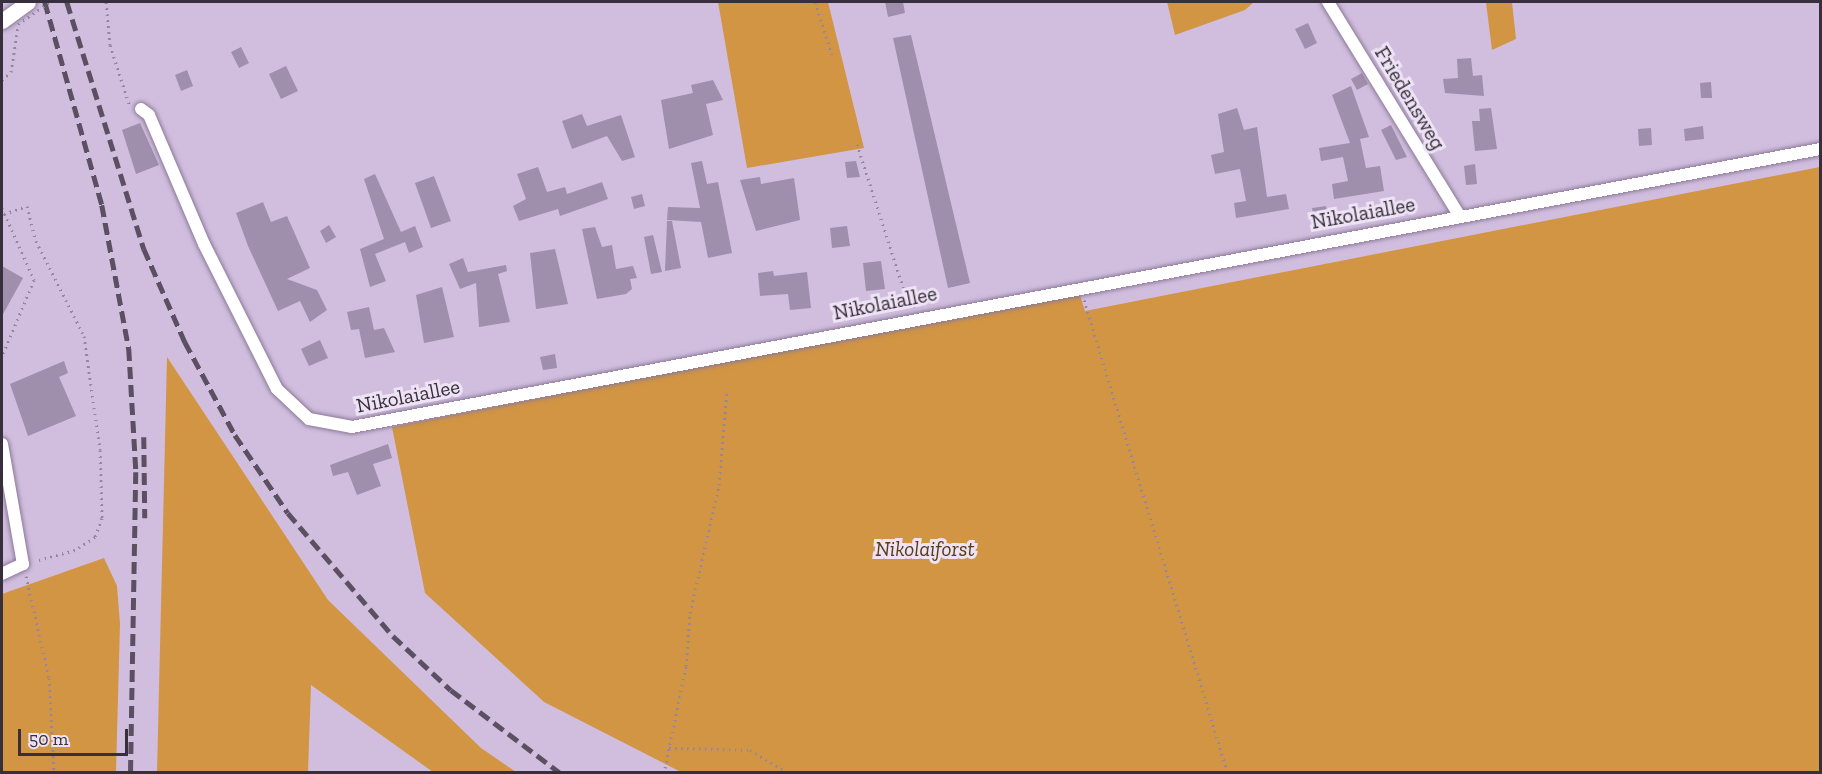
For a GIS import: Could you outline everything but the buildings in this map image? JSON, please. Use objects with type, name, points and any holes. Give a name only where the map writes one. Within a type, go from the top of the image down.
[{"type":"street","points":[[11,19],[28,2]]},
{"type":"street","name":"Friedensweg","points":[[1328,2],[1459,215]]},
{"type":"street","name":"Nikolaiallee","points":[[141,109],[149,116],[204,244],[277,389],[291,407],[330,426],[362,425],[1080,285],[1821,149]]},
{"type":"street","points":[[2,444],[23,564],[2,574]]},
{"type":"path","points":[[2,80],[10,72],[11,19],[49,2]]},
{"type":"path","points":[[105,2],[110,45],[129,105],[141,109]]},
{"type":"path","points":[[815,2],[832,55]]},
{"type":"path","points":[[856,144],[906,297],[923,316]]},
{"type":"path","points":[[4,214],[27,206],[36,241],[84,336],[103,500],[99,529],[87,544],[23,564],[49,678],[54,772]]},
{"type":"path","points":[[2,208],[34,280],[2,356]]},
{"type":"path","points":[[1080,285],[1227,772]]},
{"type":"path","points":[[664,768],[686,666],[690,613],[719,485],[727,390]]},
{"type":"path","points":[[669,748],[750,750],[787,772]]},
{"type":"green space","points":[[718,2],[828,2],[864,148],[747,168]]},
{"type":"green space","points":[[1167,2],[1254,2],[1245,10],[1175,35]]},
{"type":"green space","points":[[1486,2],[1512,2],[1516,39],[1492,50]]},
{"type":"green space","name":"Nikolaiforst","points":[[1820,167],[1820,772],[681,772],[544,702],[425,593],[392,427],[1079,292],[1085,311]]},
{"type":"green space","points":[[167,357],[328,600],[481,748],[516,772],[433,772],[311,685],[308,772],[157,772]]},
{"type":"green space","points":[[104,558],[117,586],[120,624],[116,772],[2,772],[2,594]]},
{"type":"railway","points":[[45,2],[102,205],[129,349],[136,472],[131,772]]},
{"type":"railway","points":[[67,2],[144,249],[185,342],[235,435],[288,513],[393,636],[451,690],[559,772]]},
{"type":"railway","points":[[144,437],[145,518]]}]
